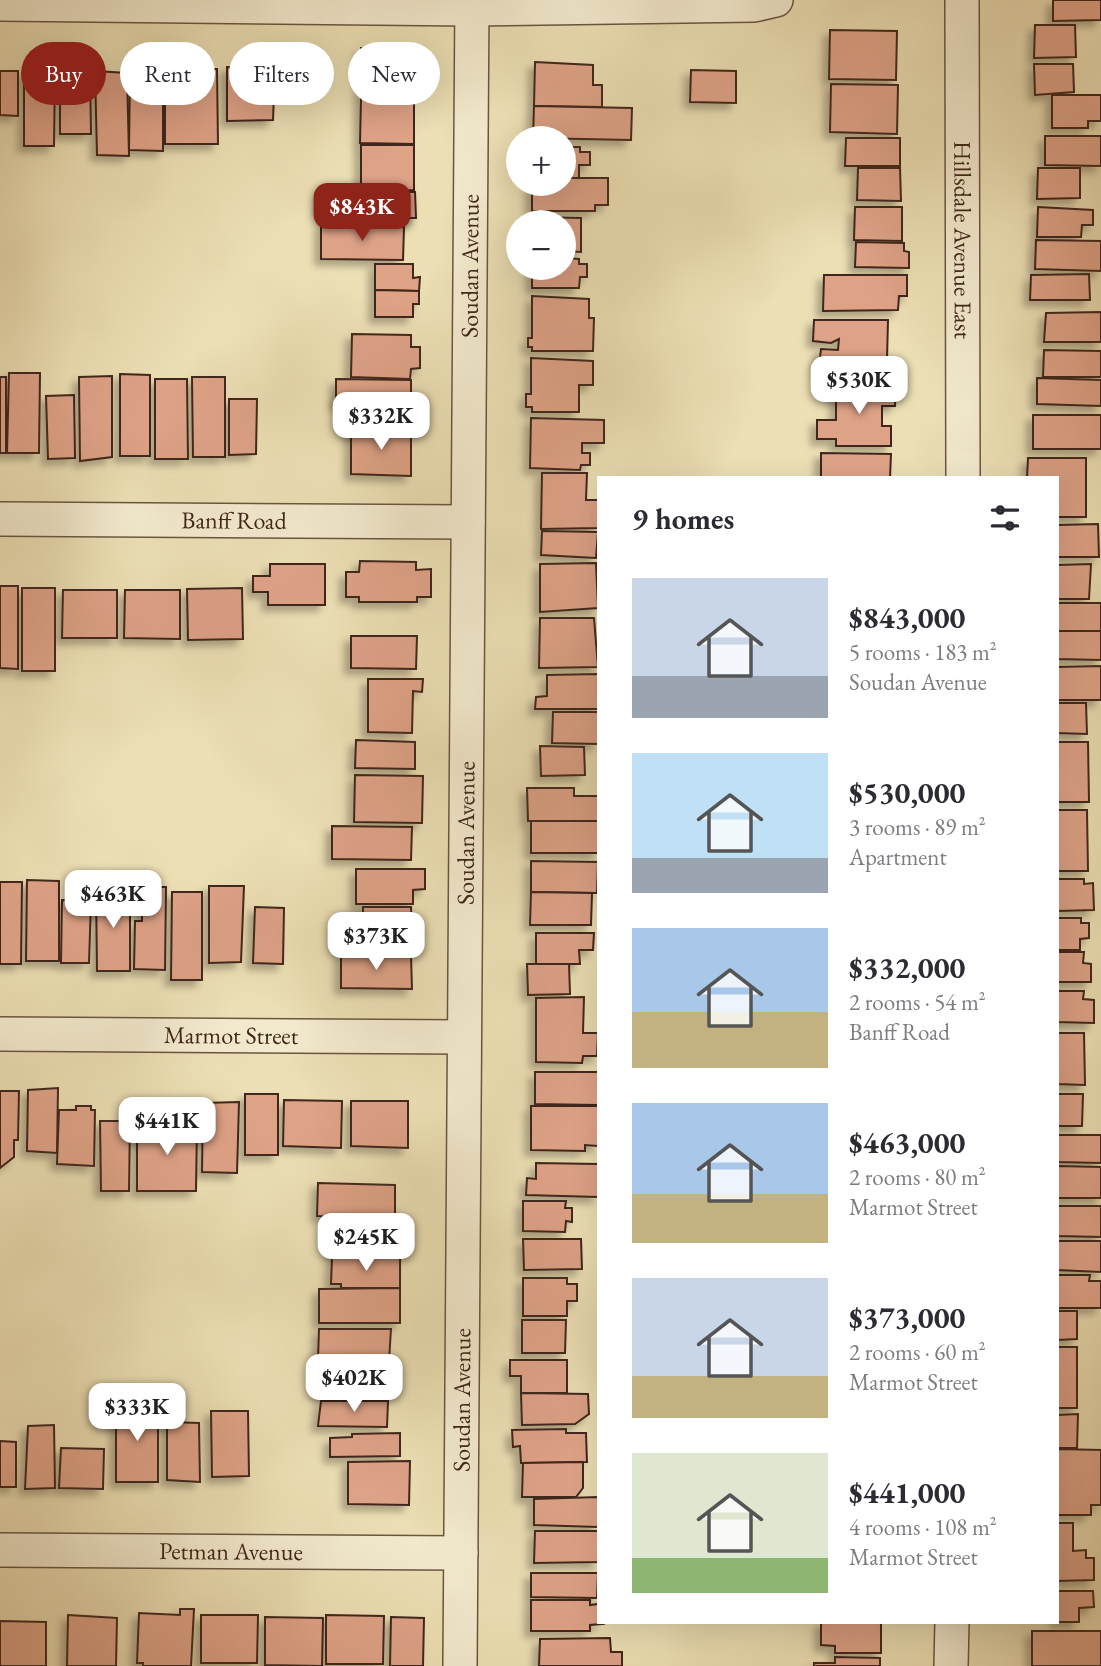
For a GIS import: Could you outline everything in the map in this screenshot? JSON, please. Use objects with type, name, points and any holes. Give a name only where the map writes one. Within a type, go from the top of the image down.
[{"type":"street","points":[[0,4],[754,5],[776,0]]},
{"type":"street","name":"Hillsdale Avenue East","points":[[962,0],[963,476]]},
{"type":"street","name":"Soudan Avenue","points":[[460,1666],[471,5]]},
{"type":"street","name":"Banff Road","points":[[0,519],[468,522]]},
{"type":"street","name":"Marmot Street","points":[[0,1034],[463,1037]]},
{"type":"street","name":"Petman Avenue","points":[[0,1550],[461,1553]]},
{"type":"street","points":[[951,1666],[952,1624]]},
{"type":"building","points":[[1053,0],[1101,0],[1101,20],[1053,21]]},
{"type":"building","points":[[1035,25],[1075,25],[1076,57],[1034,58]]},
{"type":"building","points":[[830,30],[897,31],[896,80],[829,79]]},
{"type":"building","points":[[535,62],[593,65],[593,85],[602,85],[602,107],[534,106]]},
{"type":"building","points":[[1034,64],[1073,64],[1074,92],[1035,95]]},
{"type":"building","points":[[227,67],[229,105],[274,105],[273,120],[227,121]]},
{"type":"building","points":[[217,69],[218,144],[165,144],[165,105],[215,105]]},
{"type":"building","points":[[691,70],[736,71],[736,103],[690,102]]},
{"type":"building","points":[[0,71],[18,71],[18,116],[0,115]]},
{"type":"building","points":[[106,72],[120,73],[120,105],[128,105],[129,156],[97,155],[96,105],[106,105]]},
{"type":"building","points":[[831,84],[898,85],[897,134],[830,132]]},
{"type":"building","points":[[1052,95],[1101,95],[1101,121],[1088,121],[1088,128],[1052,128]]},
{"type":"building","points":[[24,105],[55,105],[54,146],[24,146]]},
{"type":"building","points":[[60,105],[91,105],[91,134],[60,134]]},
{"type":"building","points":[[130,105],[163,105],[163,151],[129,150]]},
{"type":"building","points":[[361,105],[414,105],[414,144],[360,143]]},
{"type":"building","points":[[534,106],[632,108],[631,140],[576,139],[576,126],[533,126]]},
{"type":"building","points":[[1045,136],[1101,136],[1101,166],[1045,165]]},
{"type":"building","points":[[846,138],[900,138],[900,166],[845,166]]},
{"type":"building","points":[[361,145],[414,145],[414,190],[361,191]]},
{"type":"building","points":[[576,147],[580,147],[580,152],[590,152],[590,165],[579,165],[579,178],[576,178]]},
{"type":"building","points":[[858,168],[900,168],[901,201],[857,200]]},
{"type":"building","points":[[1038,168],[1080,168],[1080,198],[1037,199]]},
{"type":"building","points":[[576,178],[608,178],[608,205],[595,205],[595,211],[532,210],[532,196],[576,196]]},
{"type":"building","points":[[322,191],[415,192],[416,218],[349,218],[321,209]]},
{"type":"building","points":[[855,207],[902,207],[902,241],[854,240]]},
{"type":"building","points":[[1038,207],[1093,210],[1093,225],[1082,225],[1081,237],[1037,237]]},
{"type":"building","points":[[576,218],[581,218],[581,252],[576,252]]},
{"type":"building","points":[[321,225],[404,227],[403,260],[321,259]]},
{"type":"building","points":[[1036,240],[1101,241],[1101,271],[1035,269]]},
{"type":"building","points":[[856,242],[904,243],[904,251],[909,252],[909,268],[855,267]]},
{"type":"building","points":[[576,259],[579,259],[579,264],[587,264],[587,277],[580,277],[579,288],[532,288],[532,280],[576,280]]},
{"type":"building","points":[[375,264],[413,264],[413,278],[420,277],[419,291],[375,290]]},
{"type":"building","points":[[1089,274],[1090,300],[1030,300],[1031,275]]},
{"type":"building","points":[[824,275],[907,275],[907,296],[899,296],[898,310],[823,311]]},
{"type":"building","points":[[375,290],[419,291],[419,304],[413,304],[413,317],[375,317]]},
{"type":"building","points":[[532,296],[589,299],[589,318],[594,318],[593,351],[532,351],[532,347],[528,347],[528,338],[532,338]]},
{"type":"building","points":[[1101,312],[1101,342],[1044,342],[1046,313]]},
{"type":"building","points":[[814,320],[888,320],[887,360],[896,359],[895,379],[839,379],[838,372],[825,372],[819,367],[821,349],[838,350],[839,339],[831,343],[813,341]]},
{"type":"building","points":[[352,334],[411,335],[411,347],[420,347],[420,368],[411,369],[410,379],[351,377]]},
{"type":"building","points":[[1044,350],[1101,351],[1101,377],[1043,377]]},
{"type":"building","points":[[531,358],[593,361],[593,385],[579,385],[579,412],[532,412],[532,407],[526,407],[526,394],[531,394]]},
{"type":"building","points":[[9,373],[40,373],[39,453],[7,453]]},
{"type":"building","points":[[120,374],[150,375],[150,456],[120,456]]},
{"type":"building","points":[[112,376],[112,457],[80,461],[79,377]]},
{"type":"building","points":[[0,377],[6,377],[6,453],[0,453]]},
{"type":"building","points":[[192,377],[225,377],[225,457],[193,457]]},
{"type":"building","points":[[1037,378],[1101,380],[1101,406],[1037,404]]},
{"type":"building","points":[[155,379],[187,379],[188,459],[155,459]]},
{"type":"building","points":[[336,379],[411,380],[411,403],[336,404]]},
{"type":"building","points":[[836,384],[896,385],[895,406],[882,406],[882,426],[891,426],[891,446],[836,446],[836,439],[817,439],[817,420],[836,420]]},
{"type":"building","points":[[74,395],[75,458],[48,459],[46,396]]},
{"type":"building","points":[[229,399],[257,399],[256,454],[229,455]]},
{"type":"building","points":[[351,404],[420,405],[420,415],[412,415],[411,427],[351,427]]},
{"type":"building","points":[[1033,415],[1101,415],[1101,449],[1033,449]]},
{"type":"building","points":[[531,418],[604,420],[604,443],[582,443],[582,453],[590,453],[590,465],[581,465],[580,470],[530,468]]},
{"type":"building","points":[[351,429],[411,429],[411,476],[351,474]]},
{"type":"building","points":[[821,453],[891,454],[890,476],[821,476]]},
{"type":"building","points":[[1028,458],[1086,458],[1086,517],[1059,517],[1059,476],[1027,476]]},
{"type":"building","points":[[542,473],[587,473],[586,500],[597,500],[597,528],[541,529]]},
{"type":"building","points":[[1098,524],[1099,557],[1059,557],[1059,525]]},
{"type":"building","points":[[542,531],[597,532],[596,558],[541,555]]},
{"type":"building","points":[[360,561],[416,562],[416,570],[431,569],[431,597],[417,597],[417,602],[359,602],[359,597],[346,597],[346,572],[359,572]]},
{"type":"building","points":[[596,563],[597,608],[540,612],[540,564]]},
{"type":"building","points":[[270,564],[325,564],[325,605],[268,605],[268,592],[253,592],[253,576],[270,576]]},
{"type":"building","points":[[1091,564],[1089,599],[1059,599],[1059,565]]},
{"type":"building","points":[[0,586],[18,586],[18,669],[0,668]]},
{"type":"building","points":[[22,588],[55,588],[55,671],[22,671]]},
{"type":"building","points":[[242,588],[243,639],[188,640],[187,589]]},
{"type":"building","points":[[63,590],[117,590],[117,638],[62,638]]},
{"type":"building","points":[[125,590],[180,590],[180,639],[124,638]]},
{"type":"building","points":[[1059,603],[1101,603],[1101,631],[1059,631]]},
{"type":"building","points":[[540,618],[594,618],[597,667],[539,668]]},
{"type":"building","points":[[1059,631],[1101,631],[1101,660],[1059,659]]},
{"type":"building","points":[[351,636],[417,636],[416,669],[351,668]]},
{"type":"building","points":[[1101,666],[1101,700],[1059,700],[1059,667]]},
{"type":"building","points":[[597,674],[597,709],[535,709],[536,697],[547,696],[547,675]]},
{"type":"building","points":[[368,679],[423,679],[422,692],[413,691],[412,733],[368,732]]},
{"type":"building","points":[[1059,703],[1086,703],[1087,734],[1059,733]]},
{"type":"building","points":[[553,712],[597,712],[597,744],[552,743]]},
{"type":"building","points":[[356,740],[415,742],[415,769],[355,768]]},
{"type":"building","points":[[1059,742],[1088,742],[1089,802],[1059,802]]},
{"type":"building","points":[[540,746],[584,747],[585,775],[541,776]]},
{"type":"building","points":[[355,775],[423,776],[422,823],[354,822]]},
{"type":"building","points":[[527,788],[574,788],[574,796],[597,796],[597,821],[528,821]]},
{"type":"building","points":[[1059,810],[1087,810],[1088,871],[1059,871]]},
{"type":"building","points":[[531,821],[597,821],[597,853],[531,853]]},
{"type":"building","points":[[332,826],[412,827],[411,860],[332,859]]},
{"type":"building","points":[[531,861],[597,862],[597,893],[531,892]]},
{"type":"building","points":[[356,869],[425,869],[425,889],[413,890],[413,904],[356,904]]},
{"type":"building","points":[[1059,879],[1084,879],[1084,884],[1093,883],[1094,910],[1059,911]]},
{"type":"building","points":[[27,880],[59,881],[59,961],[26,961]]},
{"type":"building","points":[[0,882],[22,882],[21,964],[0,964]]},
{"type":"building","points":[[209,886],[244,886],[241,962],[209,963]]},
{"type":"building","points":[[142,887],[166,887],[165,970],[134,969],[135,921],[142,921]]},
{"type":"building","points":[[96,889],[130,889],[130,971],[97,971]]},
{"type":"building","points":[[172,892],[202,892],[202,980],[171,980]]},
{"type":"building","points":[[531,892],[592,893],[591,925],[530,925]]},
{"type":"building","points":[[62,900],[91,901],[89,963],[61,963]]},
{"type":"building","points":[[255,907],[284,908],[283,964],[253,963]]},
{"type":"building","points":[[363,907],[411,907],[412,948],[363,946]]},
{"type":"building","points":[[1059,918],[1081,918],[1081,923],[1089,923],[1089,938],[1080,939],[1080,950],[1059,950]]},
{"type":"building","points":[[536,933],[594,933],[593,950],[579,950],[580,964],[536,964]]},
{"type":"building","points":[[1059,952],[1084,952],[1083,963],[1091,964],[1091,982],[1059,982]]},
{"type":"building","points":[[341,955],[411,955],[412,989],[341,988]]},
{"type":"building","points":[[527,964],[569,964],[570,994],[528,995]]},
{"type":"building","points":[[1059,991],[1084,991],[1083,999],[1094,1000],[1094,1023],[1059,1022]]},
{"type":"building","points":[[584,997],[583,1033],[597,1033],[597,1056],[583,1056],[582,1063],[536,1062],[536,998]]},
{"type":"building","points":[[1059,1033],[1084,1033],[1085,1085],[1059,1084]]},
{"type":"building","points":[[535,1072],[597,1072],[597,1105],[535,1104]]},
{"type":"building","points":[[58,1088],[57,1153],[27,1151],[28,1090]]},
{"type":"building","points":[[0,1091],[19,1091],[18,1140],[14,1140],[14,1157],[0,1168]]},
{"type":"building","points":[[245,1094],[278,1094],[278,1155],[245,1155]]},
{"type":"building","points":[[1059,1094],[1083,1094],[1082,1126],[1059,1126]]},
{"type":"building","points":[[284,1100],[342,1101],[341,1148],[283,1146]]},
{"type":"building","points":[[351,1101],[408,1101],[408,1148],[351,1146]]},
{"type":"building","points":[[239,1102],[237,1173],[202,1172],[203,1103]]},
{"type":"building","points":[[76,1106],[91,1106],[91,1110],[95,1110],[94,1166],[57,1164],[59,1110],[76,1110]]},
{"type":"building","points":[[531,1106],[597,1106],[597,1146],[585,1145],[585,1151],[531,1150]]},
{"type":"building","points":[[100,1121],[130,1121],[129,1191],[101,1191]]},
{"type":"building","points":[[137,1123],[197,1123],[196,1191],[137,1191]]},
{"type":"building","points":[[1059,1135],[1101,1135],[1101,1163],[1059,1162]]},
{"type":"building","points":[[536,1163],[597,1164],[597,1197],[526,1195],[527,1178],[536,1179]]},
{"type":"building","points":[[1059,1166],[1101,1167],[1101,1198],[1059,1198]]},
{"type":"building","points":[[318,1183],[395,1185],[395,1217],[317,1216]]},
{"type":"building","points":[[523,1201],[566,1201],[565,1208],[572,1208],[572,1222],[566,1221],[565,1232],[523,1231]]},
{"type":"building","points":[[1059,1206],[1101,1206],[1101,1237],[1059,1236]]},
{"type":"building","points":[[334,1223],[398,1223],[398,1253],[335,1254]]},
{"type":"building","points":[[523,1239],[581,1239],[582,1269],[524,1270]]},
{"type":"building","points":[[1059,1241],[1101,1241],[1101,1272],[1059,1270]]},
{"type":"building","points":[[332,1257],[400,1258],[400,1288],[341,1288],[341,1284],[331,1284]]},
{"type":"building","points":[[1059,1275],[1090,1275],[1089,1281],[1101,1281],[1101,1308],[1059,1308]]},
{"type":"building","points":[[523,1278],[567,1278],[567,1284],[577,1284],[577,1301],[567,1301],[567,1316],[523,1316]]},
{"type":"building","points":[[400,1288],[400,1323],[319,1323],[319,1289]]},
{"type":"building","points":[[1059,1311],[1077,1311],[1077,1339],[1059,1340]]},
{"type":"building","points":[[522,1320],[566,1320],[565,1353],[522,1353]]},
{"type":"building","points":[[319,1329],[391,1329],[389,1361],[318,1359]]},
{"type":"building","points":[[1059,1347],[1077,1347],[1077,1408],[1059,1408]]},
{"type":"building","points":[[510,1360],[567,1360],[567,1393],[521,1393],[521,1376],[510,1376]]},
{"type":"building","points":[[321,1367],[388,1367],[388,1394],[321,1393]]},
{"type":"building","points":[[521,1393],[588,1394],[589,1414],[575,1424],[522,1425]]},
{"type":"building","points":[[135,1400],[158,1400],[158,1482],[116,1482],[116,1407],[136,1407]]},
{"type":"building","points":[[321,1401],[388,1401],[387,1427],[318,1426]]},
{"type":"building","points":[[211,1411],[248,1411],[249,1476],[212,1477]]},
{"type":"building","points":[[1078,1414],[1077,1448],[1059,1448],[1059,1415]]},
{"type":"building","points":[[167,1422],[199,1423],[200,1482],[167,1480]]},
{"type":"building","points":[[54,1425],[55,1488],[25,1489],[28,1426]]},
{"type":"building","points":[[566,1429],[566,1433],[586,1433],[587,1462],[521,1463],[520,1446],[513,1447],[512,1430]]},
{"type":"building","points":[[400,1433],[400,1456],[330,1457],[330,1438],[352,1437],[352,1434]]},
{"type":"building","points":[[0,1441],[16,1442],[16,1487],[0,1487]]},
{"type":"building","points":[[61,1448],[104,1449],[103,1489],[59,1488]]},
{"type":"building","points":[[1059,1449],[1101,1450],[1101,1505],[1091,1505],[1091,1515],[1059,1515]]},
{"type":"building","points":[[410,1461],[409,1505],[348,1504],[348,1462]]},
{"type":"building","points":[[583,1462],[583,1488],[576,1497],[522,1497],[523,1463]]},
{"type":"building","points":[[597,1497],[597,1527],[534,1525],[534,1499]]},
{"type":"building","points":[[1059,1523],[1073,1523],[1073,1551],[1086,1550],[1086,1558],[1094,1558],[1094,1580],[1059,1581]]},
{"type":"building","points":[[535,1531],[597,1531],[597,1562],[534,1563]]},
{"type":"building","points":[[531,1573],[597,1573],[597,1598],[531,1597]]},
{"type":"building","points":[[1059,1591],[1093,1591],[1094,1607],[1079,1608],[1079,1622],[1059,1622]]},
{"type":"building","points":[[531,1600],[590,1600],[590,1605],[597,1604],[597,1624],[602,1624],[590,1625],[590,1631],[531,1631]]},
{"type":"building","points":[[180,1609],[194,1609],[191,1666],[143,1666],[143,1663],[137,1663],[139,1613],[180,1615]]},
{"type":"building","points":[[68,1615],[117,1618],[116,1666],[67,1666]]},
{"type":"building","points":[[201,1615],[258,1615],[257,1663],[201,1663]]},
{"type":"building","points":[[326,1615],[384,1616],[383,1664],[326,1664]]},
{"type":"building","points":[[265,1617],[323,1618],[322,1666],[265,1665]]},
{"type":"building","points":[[391,1617],[424,1618],[423,1666],[390,1666]]},
{"type":"building","points":[[0,1621],[46,1622],[46,1666],[0,1666]]},
{"type":"building","points":[[821,1624],[881,1624],[881,1653],[835,1653],[835,1646],[821,1645]]},
{"type":"building","points":[[1032,1631],[1101,1631],[1101,1666],[1032,1666]]},
{"type":"building","points":[[610,1638],[611,1652],[622,1652],[622,1666],[539,1666],[540,1639]]},
{"type":"building","points":[[835,1657],[880,1658],[880,1666],[814,1666],[814,1663],[835,1663]]}]
